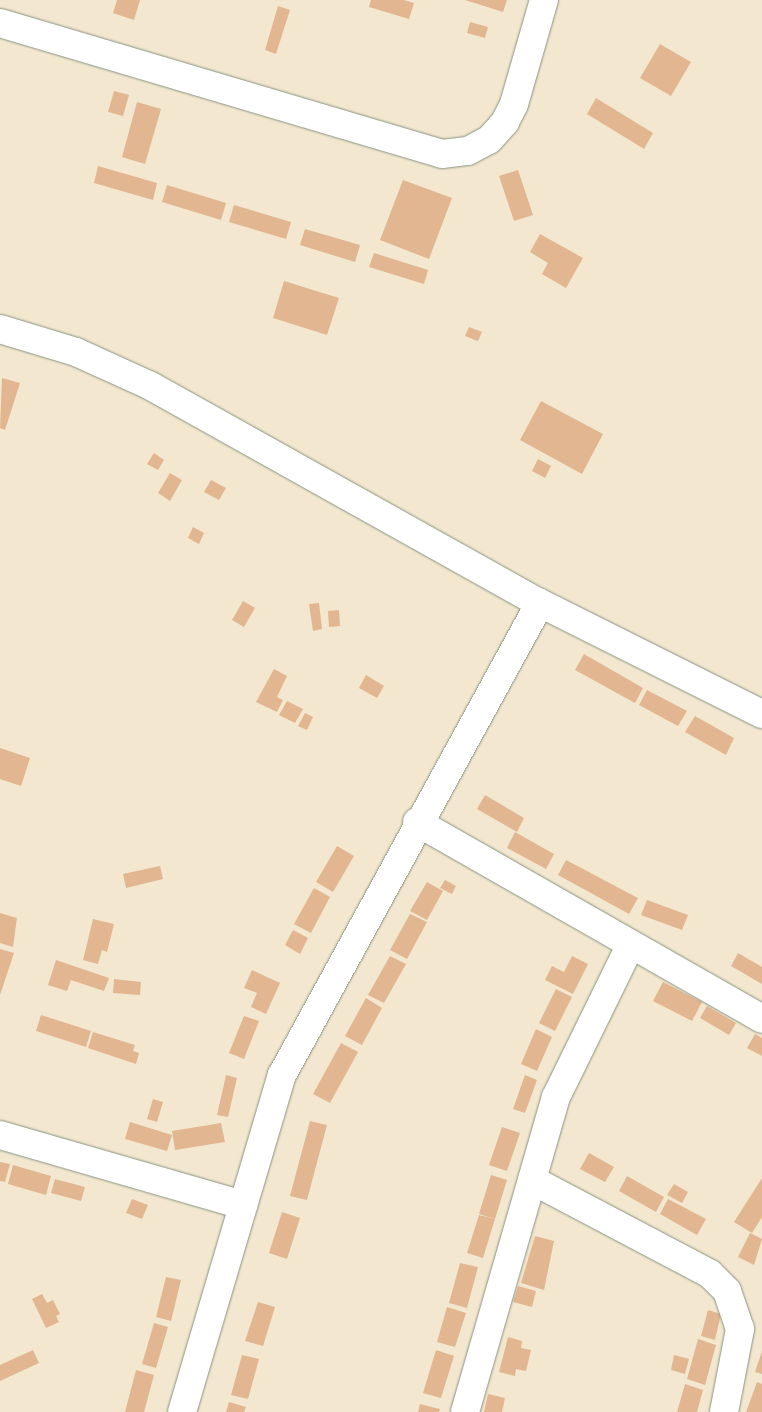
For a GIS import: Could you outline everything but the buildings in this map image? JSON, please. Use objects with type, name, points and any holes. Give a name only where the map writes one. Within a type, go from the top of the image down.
[{"type":"street","points":[[0,23],[442,154],[468,151],[489,140],[504,122],[514,104],[544,0]]},
{"type":"street","points":[[0,329],[76,352],[151,386],[540,603],[762,714]]},
{"type":"street","points":[[182,1412],[282,1075],[417,822],[540,603]]},
{"type":"street","points":[[417,822],[630,946],[762,1019]]},
{"type":"street","points":[[465,1412],[532,1180],[568,1066],[630,946]]},
{"type":"street","points":[[0,1135],[243,1205]]},
{"type":"street","points":[[532,1180],[710,1274],[727,1291],[740,1329],[724,1412]]}]
